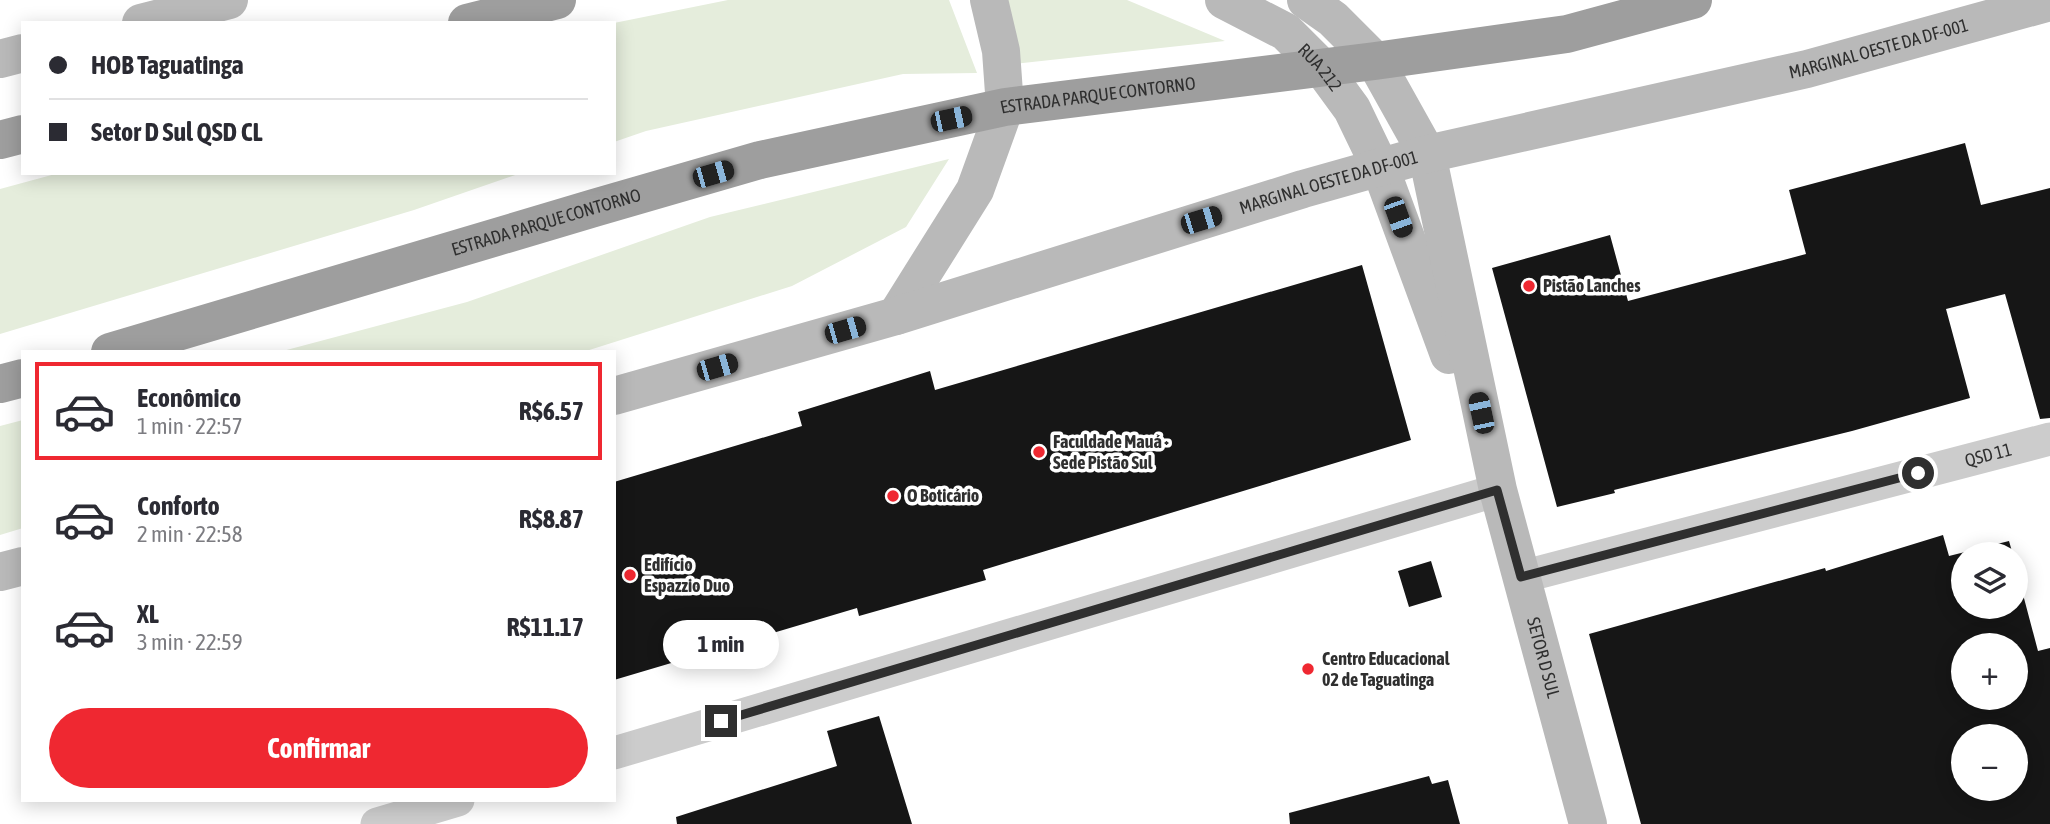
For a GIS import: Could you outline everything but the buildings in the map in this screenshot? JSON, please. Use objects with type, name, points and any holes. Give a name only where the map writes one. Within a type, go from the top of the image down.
[{"type":"highway","points":[[475,21],[557,0]]},
{"type":"highway","name":"ESTRADA PARQUE CONTORNO","points":[[117,350],[760,160],[1005,107],[1322,68],[1567,34],[1693,0]]},
{"type":"highway","points":[[0,140],[21,135]]},
{"type":"highway","points":[[0,384],[21,379]]},
{"type":"main road","points":[[149,21],[229,0]]},
{"type":"main road","points":[[896,316],[975,190],[1005,107],[1002,51],[989,0]]},
{"type":"main road","name":"RUA 212","points":[[1224,0],[1286,32],[1322,68],[1352,110],[1381,167]]},
{"type":"main road","points":[[1306,0],[1334,19],[1375,61],[1427,154]]},
{"type":"main road","name":"MARGINAL OESTE DA DF-001","points":[[616,395],[896,316],[1303,189],[1427,154],[1807,69],[2050,2]]},
{"type":"main road","points":[[0,59],[21,54]]},
{"type":"main road","name":"SETOR D SUL","points":[[1427,154],[1497,490],[1588,824]]},
{"type":"main road","name":"SETOR D SUL","points":[[1381,167],[1497,490]]},
{"type":"main road","points":[[0,572],[21,567]]},
{"type":"street","name":"QSD 11","points":[[1521,577],[2050,439]]},
{"type":"street","points":[[616,752],[1497,490]]},
{"type":"street","points":[[377,824],[451,802]]},
{"type":"green space","points":[[728,0],[949,0],[977,73],[903,74],[646,131],[616,141],[616,23]]},
{"type":"green space","points":[[995,0],[1127,0],[1225,41],[1013,64]]},
{"type":"green space","points":[[949,159],[906,227],[792,286],[589,350],[287,350],[467,302],[710,217]]},
{"type":"green space","points":[[52,175],[515,175],[414,210],[0,334],[0,189]]},
{"type":"green space","points":[[21,421],[21,529],[0,535],[0,426]]},
{"type":"place","name":"Pistão Lanches","points":[[1529,286]]},
{"type":"place","name":"Faculdade Mauá - Sede Pistão Sul","points":[[1039,452]]},
{"type":"place","name":"O Boticário","points":[[893,496]]},
{"type":"place","name":"Edifício Espazzio Duo","points":[[630,575]]},
{"type":"place","name":"Centro Educacional 02 de Taguatinga","points":[[1308,669]]},
{"type":"route","points":[[721,721],[1497,490],[1521,577],[1918,473]]}]
